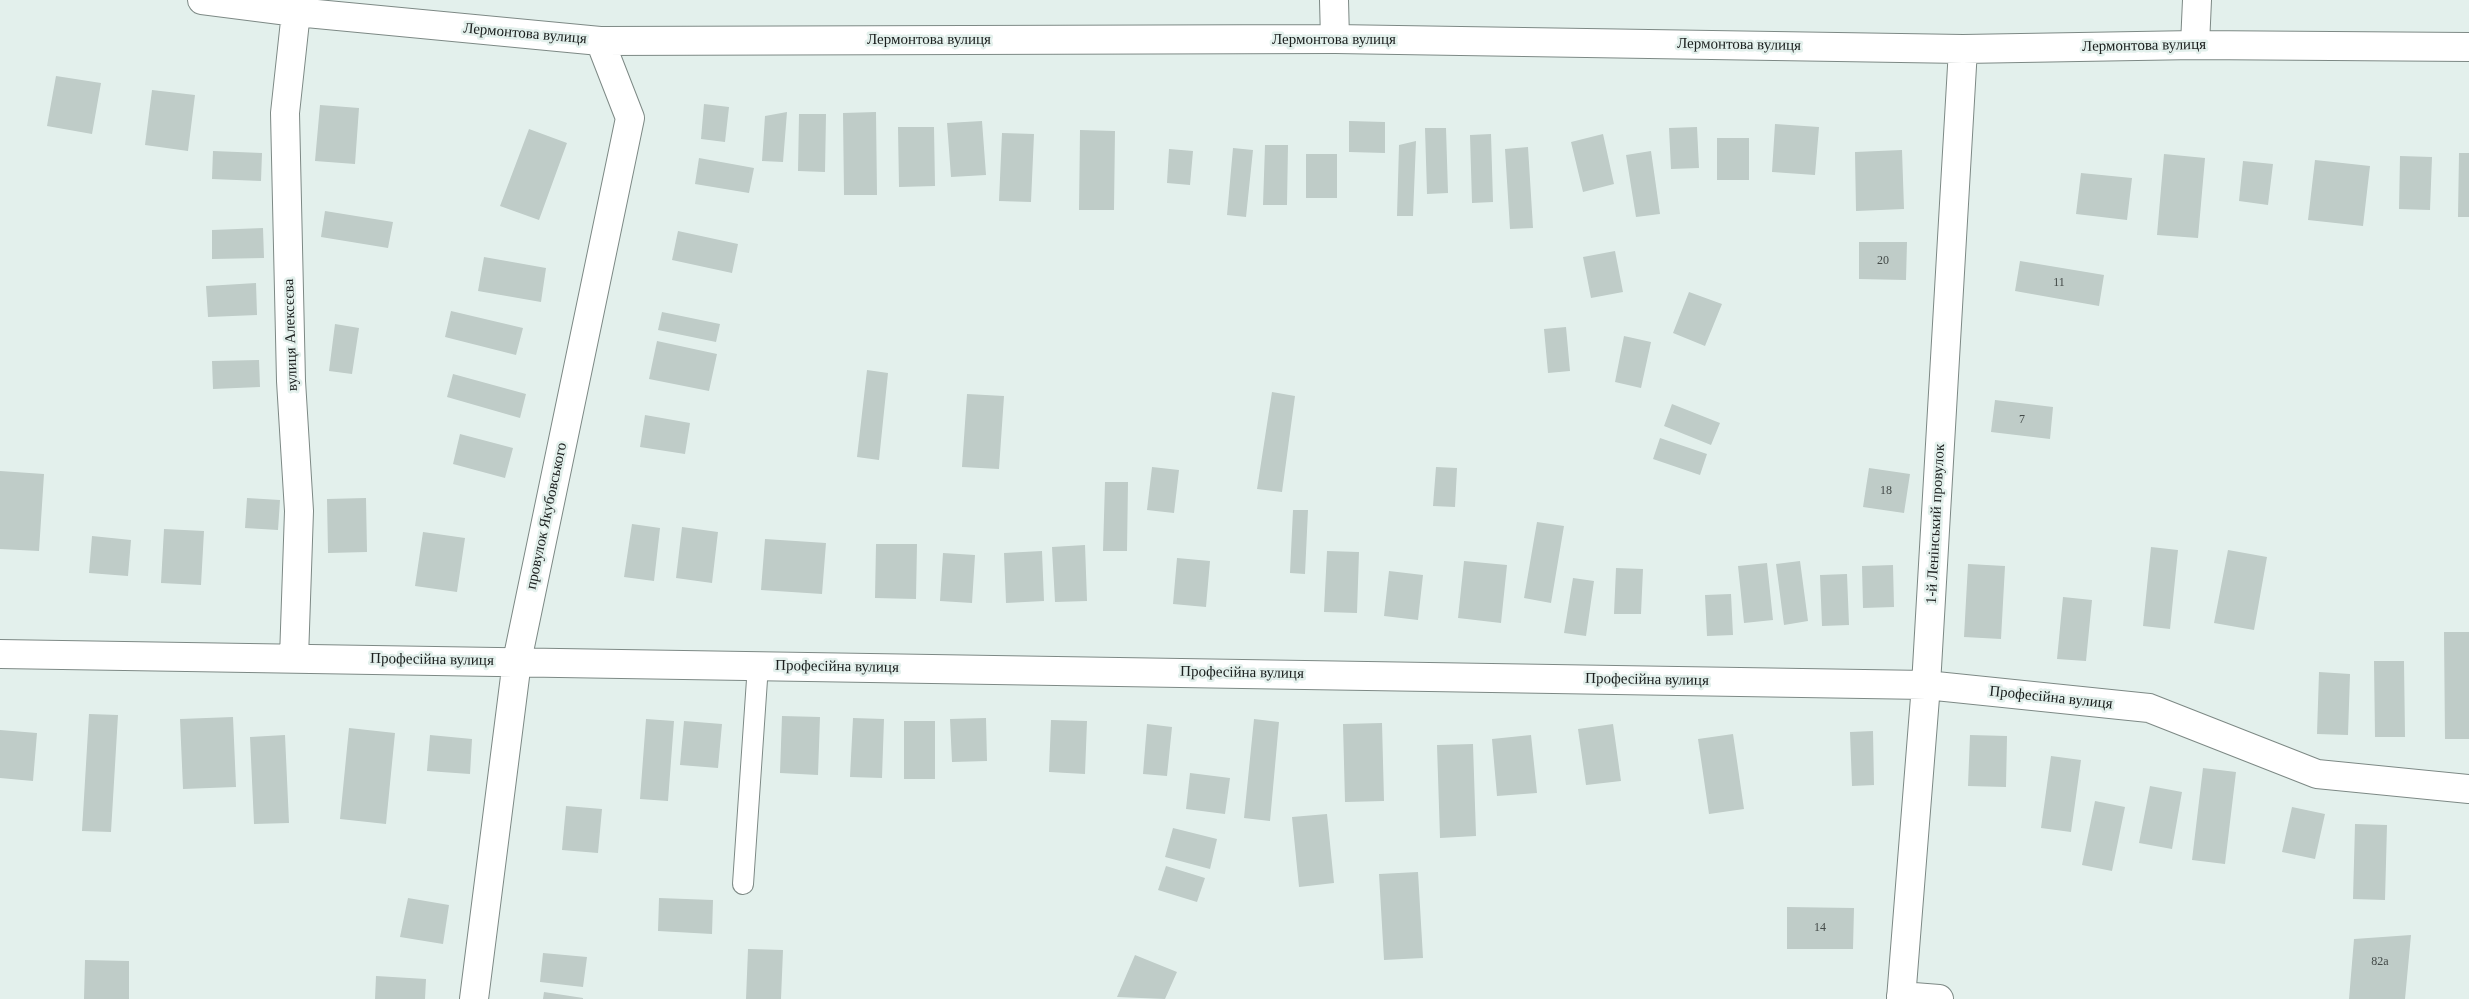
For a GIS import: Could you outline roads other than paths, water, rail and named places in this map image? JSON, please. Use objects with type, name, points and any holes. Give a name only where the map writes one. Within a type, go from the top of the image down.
[{"type":"street","name":"Лермонтова вулиця","points":[[202,0],[233,2],[296,12],[600,41],[1335,39],[1963,49],[2195,44],[2469,47]]},
{"type":"street","points":[[1334,0],[1335,39]]},
{"type":"street","points":[[2195,44],[2197,0]]},
{"type":"street","name":"вулиця Алексєєва","points":[[294,658],[299,511],[291,381],[285,113],[296,12]]},
{"type":"street","name":"провулок Якубовського","points":[[474,999],[517,661],[630,118],[600,41]]},
{"type":"street","name":"1-й Ленінський провулок","points":[[1901,997],[1926,685],[1963,49]]},
{"type":"street","name":"Професійна вулиця","points":[[0,654],[1926,685],[2149,708],[2318,774],[2469,789]]},
{"type":"street","points":[[1901,997],[1939,999]]},
{"type":"lane","points":[[743,884],[758,665]]}]
